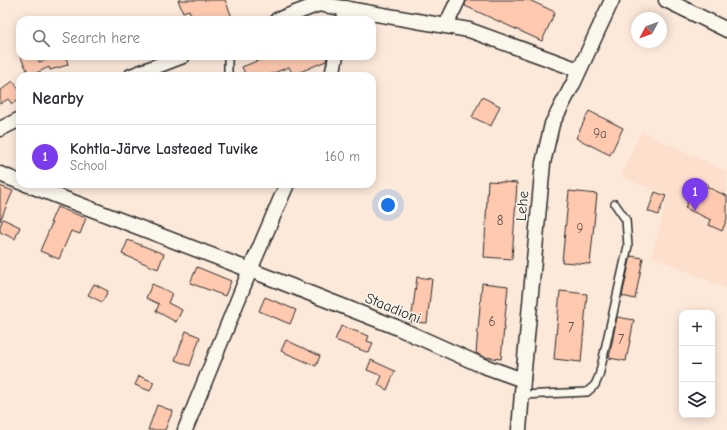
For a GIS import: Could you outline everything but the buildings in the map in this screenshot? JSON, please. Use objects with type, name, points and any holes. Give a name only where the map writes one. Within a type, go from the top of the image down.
[{"type":"street","points":[[446,25],[458,0]]},
{"type":"street","name":"Lehe","points":[[519,430],[543,163],[552,124],[612,0]]},
{"type":"street","points":[[666,0],[727,30]]},
{"type":"street","points":[[287,16],[320,2],[345,14],[363,16]]},
{"type":"street","points":[[376,17],[446,25],[469,30],[579,70]]},
{"type":"street","points":[[141,72],[173,60]]},
{"type":"street","points":[[333,72],[335,60]]},
{"type":"street","points":[[0,129],[16,121]]},
{"type":"street","points":[[0,174],[16,180]]},
{"type":"street","name":"Staadioni","points":[[36,188],[396,327],[481,366],[523,380]]},
{"type":"street","points":[[185,430],[250,270],[285,188]]},
{"type":"lane","points":[[228,60],[228,72]]},
{"type":"lane","points":[[522,395],[587,392],[595,385],[599,376],[628,246],[626,220],[615,204]]},
{"type":"shaded area","points":[[641,131],[727,172],[727,289],[652,256],[668,195],[621,177]]},
{"type":"place","name":"Kohtla-Järve Lasteaed Tuvike","points":[[695,211]]}]
